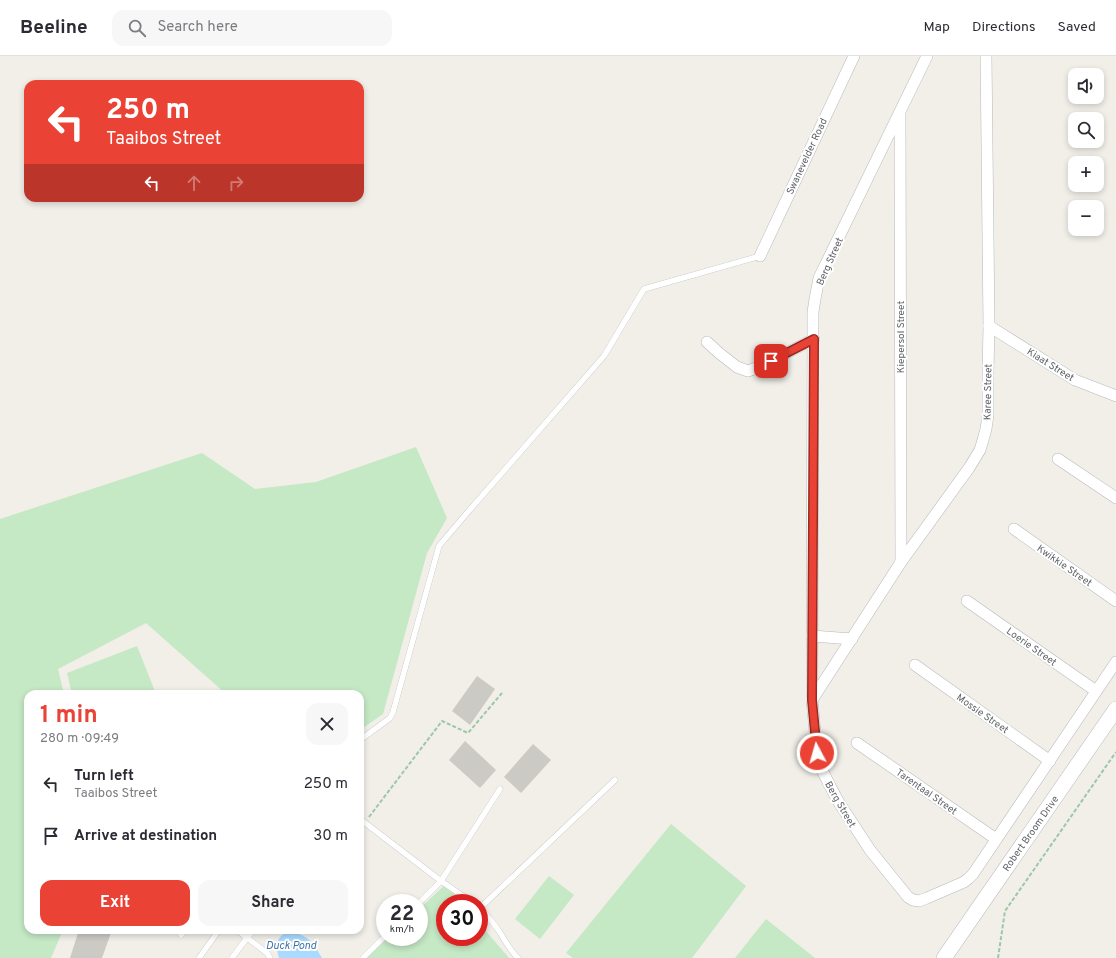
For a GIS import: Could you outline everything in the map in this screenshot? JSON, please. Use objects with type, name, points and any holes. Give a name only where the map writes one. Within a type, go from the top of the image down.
[{"type":"street","name":"Swanevelder Road","points":[[760,256],[854,56]]},
{"type":"street","name":"Berg Street","points":[[927,56],[819,278],[813,312],[812,700],[817,753],[822,770],[838,801],[870,850],[908,897],[919,901],[959,884],[969,878],[978,867],[1116,662]]},
{"type":"street","name":"Karee Street","points":[[812,700],[901,562],[969,468],[980,450],[986,429],[988,415],[989,326],[986,56]]},
{"type":"street","name":"Kiepersol Street","points":[[900,112],[901,562]]},
{"type":"street","name":"Kiaat Street","points":[[989,326],[1075,380],[1116,396]]},
{"type":"street","points":[[707,342],[737,367],[748,371],[814,339]]},
{"type":"street","points":[[1058,459],[1116,498]]},
{"type":"street","name":"Kwikkie Street","points":[[1014,529],[1116,601]]},
{"type":"street","name":"Loerie Street","points":[[967,601],[1096,691]]},
{"type":"street","points":[[812,636],[852,639]]},
{"type":"street","name":"Mossie Street","points":[[915,665],[1050,761]]},
{"type":"street","name":"Robert Broom Drive","points":[[944,958],[1116,709]]},
{"type":"street","name":"Tarentaal Street","points":[[857,742],[996,839]]},
{"type":"lane","points":[[364,737],[390,718],[393,712],[439,546],[604,356],[644,289],[760,256]]},
{"type":"lane","points":[[488,900],[615,780]]},
{"type":"lane","points":[[428,894],[441,881],[500,789]]},
{"type":"lane","points":[[365,823],[460,894]]},
{"type":"lane","points":[[488,918],[518,958]]},
{"type":"lane","points":[[199,958],[216,934]]},
{"type":"lane","points":[[242,934],[267,953],[270,958]]},
{"type":"lane","points":[[232,958],[250,934]]},
{"type":"lane","points":[[363,958],[376,945]]},
{"type":"path","points":[[365,823],[442,721],[468,733],[502,693]]},
{"type":"path","points":[[998,958],[1005,911],[1116,752]]},
{"type":"green space","points":[[416,447],[447,518],[427,553],[383,714],[364,727],[364,690],[221,690],[146,623],[58,669],[63,690],[24,690],[24,934],[61,934],[51,958],[0,958],[0,519],[202,453],[255,489],[316,482]]},
{"type":"green space","points":[[137,646],[154,690],[71,690],[67,673]]},
{"type":"green space","points":[[671,824],[746,886],[692,958],[573,958],[566,953]]},
{"type":"green space","points":[[549,876],[574,895],[540,939],[515,919]]},
{"type":"green space","points":[[446,884],[454,894],[436,894],[436,946],[488,946],[488,934],[509,958],[366,958],[379,946],[428,946],[428,901]]},
{"type":"green space","points":[[766,919],[815,958],[735,958]]},
{"type":"water","name":"Duck Pond","points":[[284,934],[298,934],[306,937],[322,958],[279,958],[277,945],[281,936]]},
{"type":"building","points":[[477,676],[495,689],[470,725],[452,711]]},
{"type":"building","points":[[465,741],[496,770],[480,788],[449,760]]},
{"type":"building","points":[[533,744],[551,760],[521,793],[504,777]]},
{"type":"building","points":[[78,934],[111,934],[102,958],[70,958]]},
{"type":"route","points":[[771,361],[814,339],[812,700],[817,753]]}]
